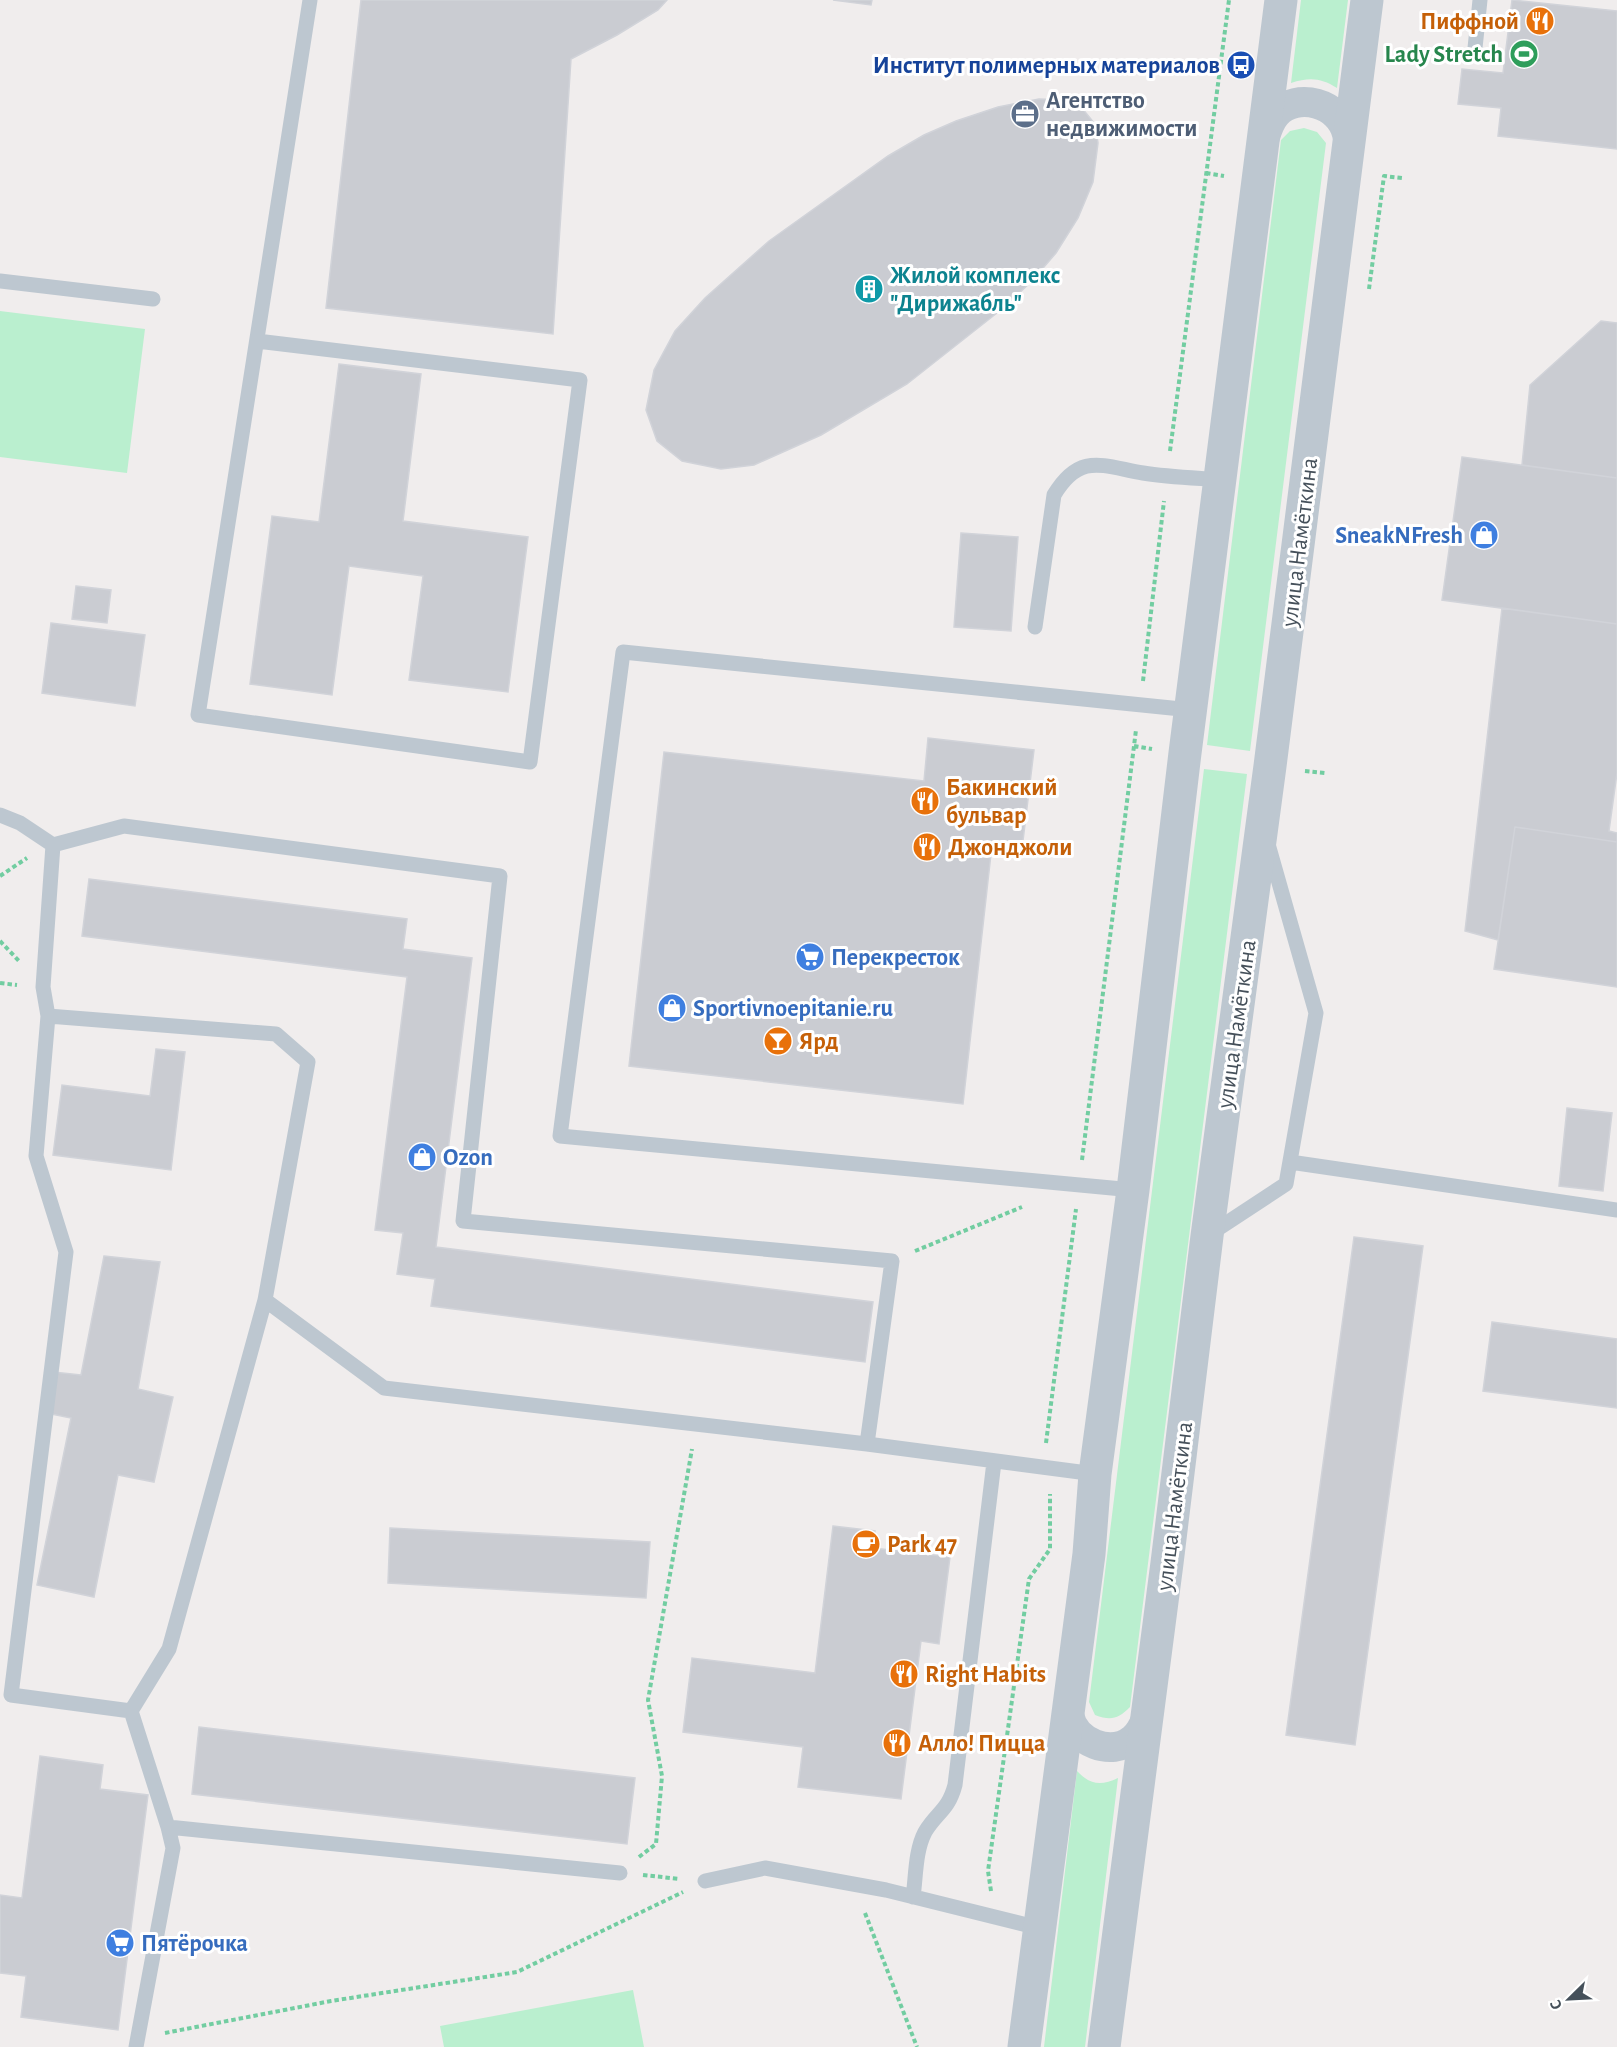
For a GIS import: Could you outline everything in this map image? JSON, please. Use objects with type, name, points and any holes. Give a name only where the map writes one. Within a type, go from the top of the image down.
[{"type":"street","points":[[1024,2047],[1089,1554],[1095,1474],[1134,1190],[1191,710],[1281,0]]},
{"type":"street","name":"улица Намёткина","points":[[1104,2047],[1367,0]]},
{"type":"street","points":[[1264,140],[1268,125],[1276,113],[1288,105],[1303,101],[1317,103],[1331,109],[1341,120],[1347,133],[1348,148]]},
{"type":"street","points":[[1070,1700],[1069,1714],[1074,1727],[1083,1738],[1094,1744],[1108,1747],[1121,1745],[1133,1739],[1142,1729],[1148,1714]]},
{"type":"lane","points":[[257,340],[580,380],[530,762],[198,715],[310,0]]},
{"type":"lane","points":[[1474,48],[1480,0]]},
{"type":"lane","points":[[0,280],[153,299]]},
{"type":"lane","points":[[1035,627],[1054,495],[1064,479],[1078,470],[1095,464],[1143,473],[1221,480]]},
{"type":"lane","points":[[1134,1190],[560,1136],[623,652],[1191,710]]},
{"type":"lane","points":[[0,815],[20,823],[53,845],[124,826],[500,876],[463,1221],[892,1261],[867,1444]]},
{"type":"lane","points":[[1207,1236],[1286,1184],[1316,1013],[1262,825]]},
{"type":"lane","points":[[53,845],[43,987],[48,1016],[36,1156],[66,1252],[11,1695],[131,1711]]},
{"type":"lane","points":[[48,1016],[276,1034],[308,1062],[265,1300],[170,1649],[131,1711],[173,1848],[137,2043]]},
{"type":"lane","points":[[1290,1162],[1617,1210]]},
{"type":"lane","points":[[265,1300],[384,1389],[867,1444],[1095,1474]]},
{"type":"lane","points":[[913,1898],[922,1839],[949,1804],[955,1785],[994,1462]]},
{"type":"lane","points":[[168,1827],[620,1873]]},
{"type":"lane","points":[[705,1881],[765,1868],[853,1883],[1039,1928]]},
{"type":"path","points":[[996,1918],[988,1871],[1029,1579],[1050,1549],[1052,1498],[1043,1468],[1167,475],[1229,0]]},
{"type":"path","points":[[1369,289],[1384,176],[1402,178]]},
{"type":"path","points":[[1304,771],[1325,773]]},
{"type":"path","points":[[892,1261],[1028,1204]]},
{"type":"path","points":[[620,1873],[656,1844],[662,1776],[648,1700],[696,1425]]},
{"type":"path","points":[[620,1873],[705,1881]]},
{"type":"path","points":[[137,2043],[332,2001],[517,1972],[641,1914],[705,1881]]},
{"type":"path","points":[[853,1883],[916,2047]]},
{"type":"green space","points":[[1301,0],[1348,0],[1337,88],[1315,79],[1291,83]]},
{"type":"green space","points":[[1304,128],[1317,132],[1326,143],[1250,751],[1207,745],[1281,140],[1290,131]]},
{"type":"green space","points":[[0,311],[145,329],[127,473],[0,457]]},
{"type":"green space","points":[[1204,769],[1247,774],[1130,1707],[1114,1718],[1106,1718],[1095,1715],[1089,1702]]},
{"type":"green space","points":[[1077,1771],[1086,1779],[1096,1783],[1118,1778],[1085,2047],[1044,2047]]},
{"type":"green space","points":[[633,1990],[644,2047],[444,2047],[440,2026]]},
{"type":"building","points":[[361,0],[667,0],[658,10],[571,59],[553,334],[326,308]]},
{"type":"building","points":[[833,0],[872,0],[871,5]]},
{"type":"building","points":[[1512,0],[1617,11],[1617,149],[1498,136],[1501,108],[1458,104],[1462,69],[1503,73]]},
{"type":"building","name":"Жилой комплекс \"Дирижабль\"","points":[[1039,99],[1063,100],[1082,108],[1095,124],[1098,143],[1093,182],[1078,218],[1056,253],[1032,281],[1002,309],[907,384],[821,435],[754,465],[721,469],[682,461],[657,441],[646,410],[654,370],[675,331],[705,298],[769,241],[888,156],[924,135],[956,121],[998,107]]},
{"type":"building","points":[[1601,321],[1617,323],[1617,478],[1522,465],[1530,385]]},
{"type":"building","points":[[339,364],[421,374],[403,521],[528,537],[508,692],[409,680],[423,576],[349,566],[332,695],[250,684],[272,516],[319,522]]},
{"type":"building","points":[[1462,457],[1617,478],[1617,624],[1442,600]]},
{"type":"building","points":[[961,533],[1018,537],[1011,631],[954,627]]},
{"type":"building","points":[[76,586],[111,590],[107,623],[72,619]]},
{"type":"building","points":[[1502,608],[1617,624],[1617,773],[1609,831],[1617,833],[1617,842],[1515,827],[1498,940],[1465,931]]},
{"type":"building","points":[[51,623],[145,635],[135,706],[42,693]]},
{"type":"building","name":"Перекресток","points":[[928,738],[1034,750],[1022,849],[992,845],[963,1104],[629,1066],[664,752],[924,781]]},
{"type":"building","points":[[1515,827],[1617,842],[1617,987],[1494,969]]},
{"type":"building","points":[[89,879],[407,919],[403,949],[472,958],[436,1247],[873,1302],[865,1362],[431,1306],[435,1279],[397,1274],[403,1233],[375,1230],[407,977],[82,936]]},
{"type":"building","points":[[156,1049],[185,1052],[171,1170],[53,1155],[62,1085],[150,1096]]},
{"type":"building","points":[[1567,1108],[1612,1113],[1603,1191],[1559,1186]]},
{"type":"building","points":[[1354,1237],[1423,1246],[1355,1745],[1286,1735]]},
{"type":"building","points":[[104,1256],[160,1262],[138,1389],[173,1397],[154,1482],[118,1475],[94,1597],[37,1585],[71,1418],[46,1413],[54,1372],[81,1375]]},
{"type":"building","points":[[1492,1322],[1617,1339],[1617,1408],[1483,1391]]},
{"type":"building","points":[[833,1526],[875,1531],[873,1548],[950,1557],[939,1644],[921,1641],[901,1799],[798,1787],[803,1747],[683,1732],[692,1658],[815,1673]]},
{"type":"building","points":[[390,1528],[650,1542],[646,1598],[388,1583]]},
{"type":"building","points":[[199,1727],[635,1778],[627,1844],[192,1794]]},
{"type":"building","points":[[40,1756],[103,1765],[100,1789],[148,1795],[118,2030],[21,2017],[26,1976],[0,1973],[0,1895],[22,1898]]},
{"type":"place","name":"Пиффной","points":[[1540,21]]},
{"type":"place","name":"Lady Stretch","points":[[1524,54]]},
{"type":"place","name":"Институт полимерных материалов","points":[[1241,65]]},
{"type":"place","name":"Агентство недвижимости","points":[[1025,114]]},
{"type":"place","name":"Жилой комплекс \"Дирижабль\"","points":[[869,289]]},
{"type":"place","name":"SneakNFresh","points":[[1484,535]]},
{"type":"place","name":"Бакинский бульвар","points":[[925,801]]},
{"type":"place","name":"Джонджоли","points":[[927,847]]},
{"type":"place","name":"Перекресток","points":[[810,957]]},
{"type":"place","name":"Sportivnoepitanie.ru","points":[[672,1008]]},
{"type":"place","name":"Ярд","points":[[778,1041]]},
{"type":"place","name":"Ozon","points":[[422,1157]]},
{"type":"place","name":"Park 47","points":[[866,1544]]},
{"type":"place","name":"Right Habits","points":[[904,1674]]},
{"type":"place","name":"Алло! Пицца","points":[[897,1743]]},
{"type":"place","name":"Пятёрочка","points":[[120,1943]]}]
